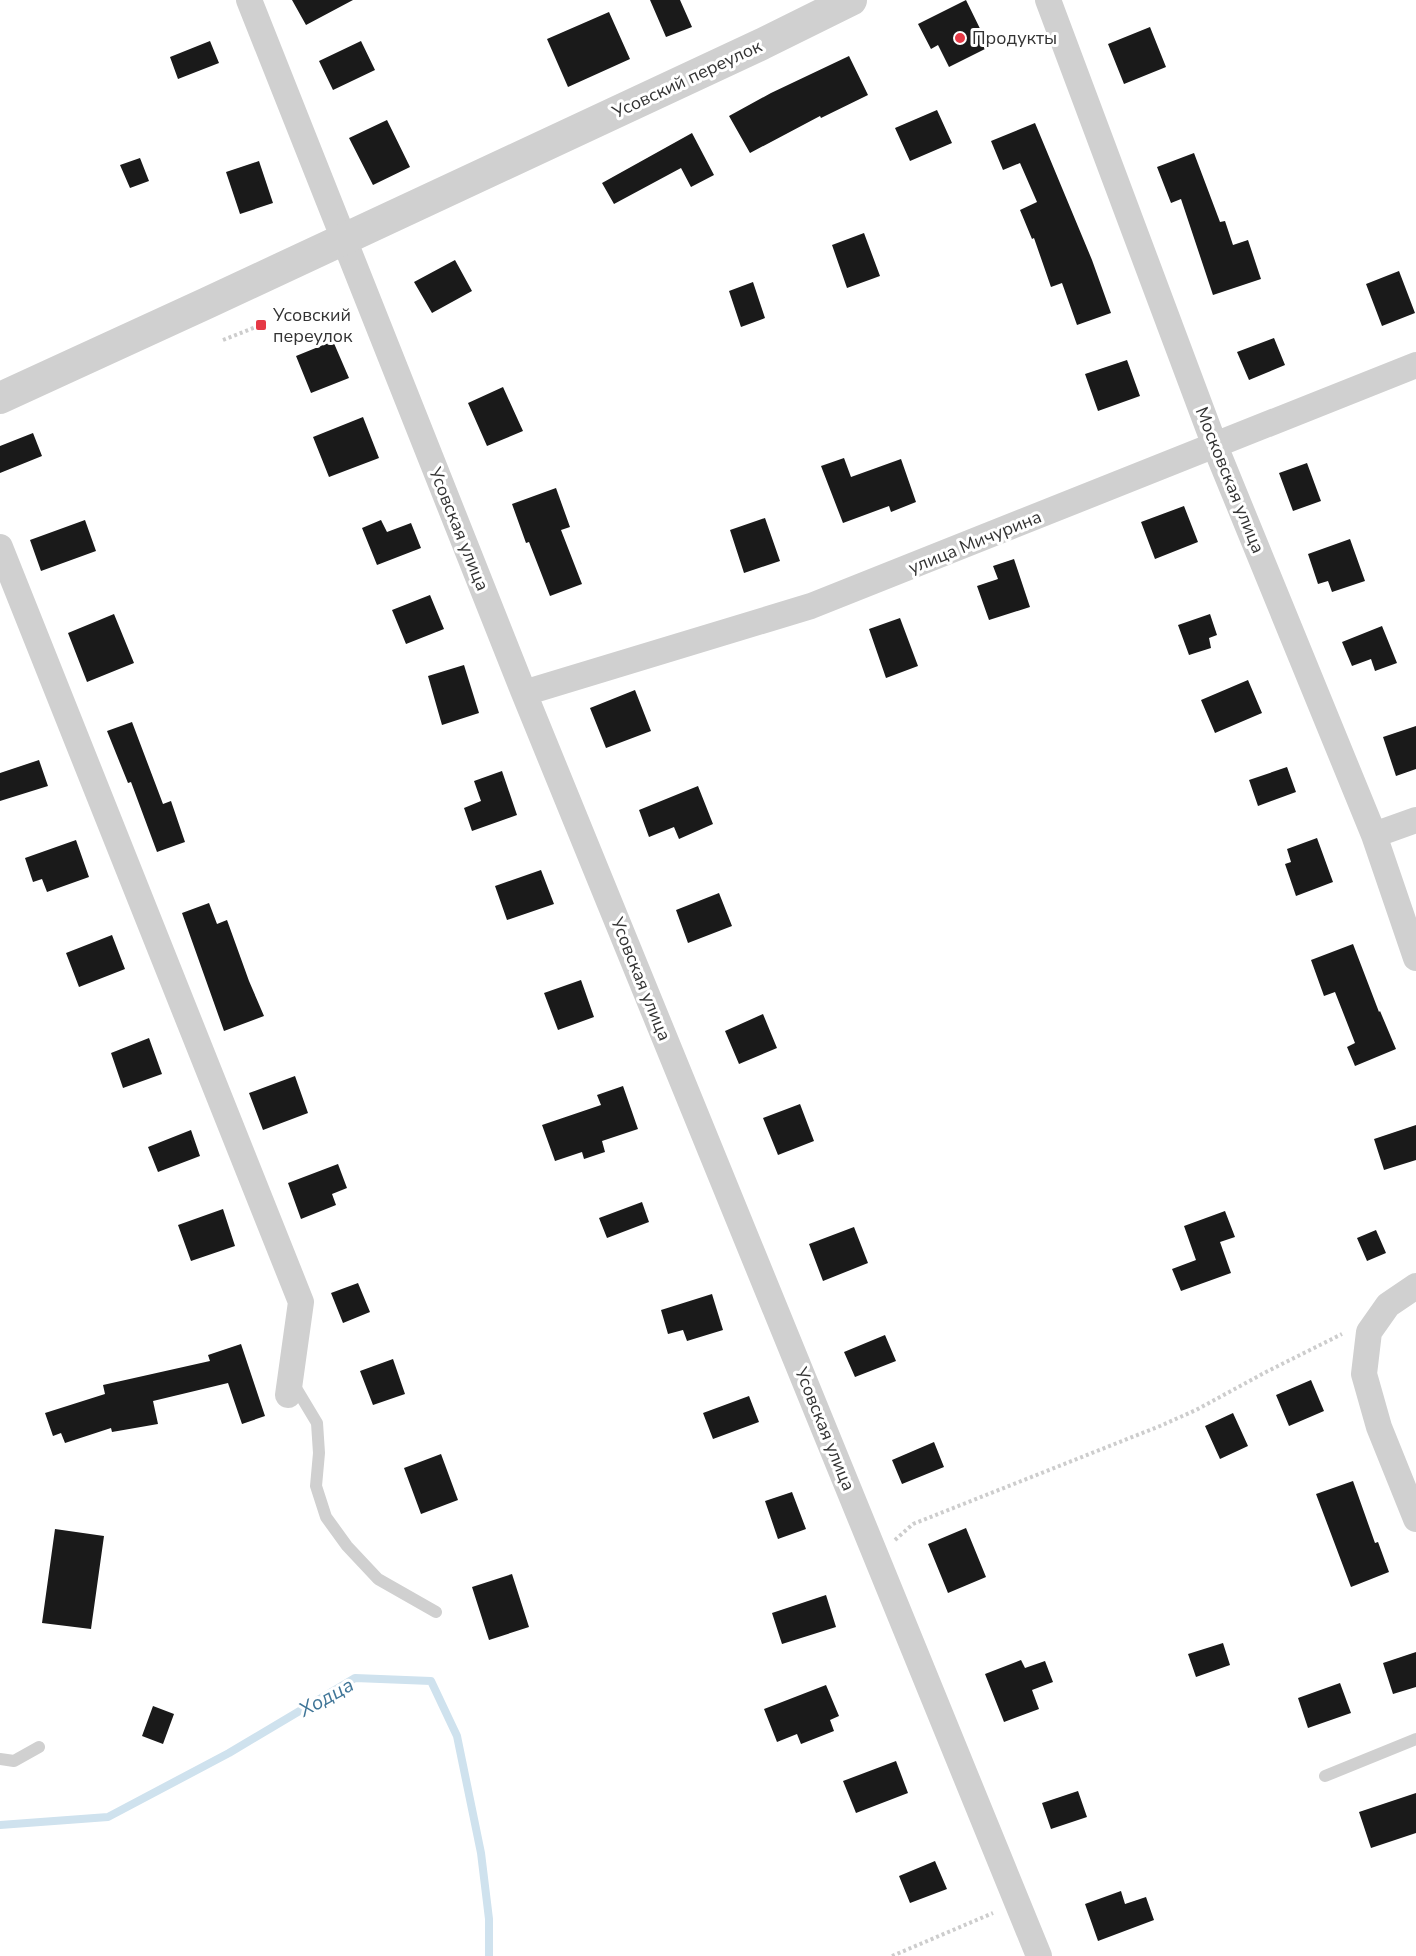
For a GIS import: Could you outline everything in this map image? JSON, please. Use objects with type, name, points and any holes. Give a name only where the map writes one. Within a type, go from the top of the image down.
[{"type":"street","name":"Усовская улица","points":[[249,0],[524,693],[1019,1902],[1039,1956]]},
{"type":"street","name":"Усовский переулок","points":[[0,398],[344,240],[851,0]]},
{"type":"street","name":"Московская улица","points":[[1048,0],[1215,446],[1374,835],[1416,958]]},
{"type":"street","name":"улица Мичурина","points":[[524,693],[811,606],[1416,365]]},
{"type":"street","points":[[0,547],[301,1302],[290,1387]]},
{"type":"street","points":[[1374,835],[1416,820]]},
{"type":"street","points":[[1416,1286],[1388,1305],[1369,1332],[1364,1374],[1379,1427],[1416,1519]]},
{"type":"lane","points":[[290,1387],[317,1423],[319,1453],[316,1486],[326,1517],[347,1546],[378,1579],[436,1612]]},
{"type":"lane","points":[[1324,1776],[1416,1739]]},
{"type":"lane","points":[[0,1760],[14,1761],[39,1748]]},
{"type":"path","points":[[222,340],[261,325]]},
{"type":"path","points":[[880,1564],[894,1541],[913,1524],[1196,1410],[1266,1372],[1381,1316]]},
{"type":"path","points":[[892,1956],[1019,1902]]},
{"type":"building","points":[[292,0],[353,0],[306,25]]},
{"type":"building","points":[[650,0],[680,0],[692,27],[666,37]]},
{"type":"building","points":[[966,0],[989,47],[949,67],[938,45],[931,49],[918,24]]},
{"type":"building","points":[[609,12],[630,59],[568,87],[547,39]]},
{"type":"building","points":[[1150,27],[1166,67],[1124,84],[1108,44]]},
{"type":"building","points":[[210,41],[219,63],[178,79],[170,57]]},
{"type":"building","points":[[361,41],[375,70],[333,90],[319,61]]},
{"type":"building","points":[[849,56],[868,95],[821,118],[820,116],[750,153],[729,116]]},
{"type":"building","points":[[937,110],[952,143],[910,161],[895,128]]},
{"type":"building","points":[[387,120],[410,167],[373,185],[349,138]]},
{"type":"building","points":[[1035,123],[1092,260],[1111,313],[1077,325],[1062,283],[1051,287],[1034,238],[1032,239],[1020,210],[1037,202],[1020,163],[1003,170],[991,141]]},
{"type":"building","points":[[692,133],[714,175],[691,187],[681,168],[614,204],[602,183]]},
{"type":"building","points":[[1194,153],[1220,222],[1225,221],[1233,245],[1248,240],[1261,279],[1213,295],[1181,199],[1171,203],[1157,167]]},
{"type":"building","points":[[140,158],[149,181],[130,188],[120,165]]},
{"type":"building","points":[[259,161],[273,203],[240,214],[226,172]]},
{"type":"building","points":[[864,233],[880,276],[847,288],[832,245]]},
{"type":"building","points":[[455,260],[472,291],[432,313],[414,282]]},
{"type":"building","points":[[1399,271],[1415,313],[1382,326],[1366,284]]},
{"type":"building","points":[[753,282],[765,318],[741,327],[729,291]]},
{"type":"building","points":[[1274,338],[1285,365],[1249,380],[1237,352]]},
{"type":"building","points":[[333,341],[349,378],[311,393],[296,356]]},
{"type":"building","points":[[1127,360],[1140,396],[1098,411],[1085,374]]},
{"type":"building","points":[[503,387],[523,431],[487,446],[468,403]]},
{"type":"building","points":[[363,417],[379,458],[329,477],[313,437]]},
{"type":"building","points":[[33,433],[42,456],[0,473],[0,446]]},
{"type":"building","points":[[844,458],[851,477],[901,459],[916,502],[891,512],[889,506],[843,523],[821,466]]},
{"type":"building","points":[[1307,463],[1321,501],[1293,511],[1279,473]]},
{"type":"building","points":[[556,488],[570,527],[561,530],[582,584],[550,596],[529,542],[526,543],[512,504]]},
{"type":"building","points":[[1184,506],[1198,542],[1155,559],[1141,522]]},
{"type":"building","points":[[765,518],[780,561],[744,573],[730,530]]},
{"type":"building","points":[[85,520],[96,551],[41,571],[30,540]]},
{"type":"building","points":[[381,520],[387,532],[411,523],[421,548],[377,565],[362,528]]},
{"type":"building","points":[[1350,539],[1365,581],[1332,592],[1328,581],[1318,584],[1308,554]]},
{"type":"building","points":[[1014,559],[1030,607],[989,620],[977,586],[998,579],[993,566]]},
{"type":"building","points":[[430,595],[444,629],[406,644],[392,610]]},
{"type":"building","points":[[114,614],[134,663],[87,682],[68,633]]},
{"type":"building","points":[[1210,614],[1217,635],[1209,638],[1211,648],[1189,655],[1178,625]]},
{"type":"building","points":[[900,618],[918,666],[886,678],[869,629]]},
{"type":"building","points":[[1382,626],[1397,663],[1375,671],[1371,659],[1352,666],[1342,642]]},
{"type":"building","points":[[464,665],[479,713],[442,725],[428,676]]},
{"type":"building","points":[[1248,680],[1262,713],[1215,733],[1201,700]]},
{"type":"building","points":[[635,690],[651,731],[606,748],[590,708]]},
{"type":"building","points":[[132,722],[163,804],[171,801],[185,842],[157,852],[131,782],[128,783],[107,731]]},
{"type":"building","points":[[1416,726],[1416,769],[1396,776],[1383,737]]},
{"type":"building","points":[[39,760],[48,786],[0,801],[0,773]]},
{"type":"building","points":[[1287,767],[1296,792],[1258,806],[1249,780]]},
{"type":"building","points":[[502,771],[517,815],[472,831],[464,808],[481,801],[474,781]]},
{"type":"building","points":[[698,786],[713,824],[679,839],[674,827],[649,837],[639,810]]},
{"type":"building","points":[[1317,838],[1333,882],[1296,896],[1285,864],[1291,862],[1287,849]]},
{"type":"building","points":[[76,840],[89,877],[47,892],[42,879],[33,882],[25,858]]},
{"type":"building","points":[[541,870],[554,904],[507,920],[495,886]]},
{"type":"building","points":[[719,893],[732,926],[688,943],[676,910]]},
{"type":"building","points":[[209,903],[217,924],[227,920],[264,1016],[224,1031],[182,913]]},
{"type":"building","points":[[112,935],[125,969],[79,987],[66,953]]},
{"type":"building","points":[[1353,944],[1396,1049],[1355,1066],[1347,1047],[1355,1043],[1335,992],[1324,996],[1311,960]]},
{"type":"building","points":[[581,980],[594,1017],[558,1030],[544,993]]},
{"type":"building","points":[[763,1014],[777,1048],[739,1064],[725,1031]]},
{"type":"building","points":[[149,1038],[162,1074],[123,1088],[111,1053]]},
{"type":"building","points":[[295,1076],[308,1113],[263,1130],[249,1093]]},
{"type":"building","points":[[623,1086],[638,1129],[602,1141],[605,1152],[584,1159],[582,1152],[555,1161],[542,1125],[601,1105],[597,1095]]},
{"type":"building","points":[[800,1104],[814,1141],[778,1155],[763,1118]]},
{"type":"building","points":[[1416,1125],[1416,1160],[1384,1170],[1374,1139]]},
{"type":"building","points":[[191,1130],[200,1156],[158,1172],[148,1147]]},
{"type":"building","points":[[338,1164],[347,1188],[332,1194],[336,1205],[301,1219],[288,1183]]},
{"type":"building","points":[[642,1202],[649,1222],[607,1238],[599,1218]]},
{"type":"building","points":[[223,1209],[235,1246],[191,1261],[178,1225]]},
{"type":"building","points":[[1225,1211],[1235,1237],[1220,1242],[1231,1273],[1181,1291],[1172,1269],[1196,1260],[1184,1226]]},
{"type":"building","points":[[854,1227],[868,1263],[823,1281],[809,1244]]},
{"type":"building","points":[[1376,1230],[1386,1253],[1367,1261],[1357,1238]]},
{"type":"building","points":[[358,1283],[370,1312],[343,1323],[331,1293]]},
{"type":"building","points":[[712,1294],[723,1330],[687,1341],[683,1330],[668,1334],[661,1310]]},
{"type":"building","points":[[885,1335],[896,1361],[855,1377],[844,1352]]},
{"type":"building","points":[[241,1344],[265,1416],[242,1424],[228,1383],[153,1401],[158,1424],[112,1432],[111,1428],[65,1443],[61,1433],[53,1436],[45,1413],[105,1394],[103,1385],[210,1361],[208,1355]]},
{"type":"building","points":[[393,1359],[405,1394],[373,1405],[360,1371]]},
{"type":"building","points":[[1311,1380],[1324,1411],[1289,1426],[1276,1395]]},
{"type":"building","points":[[749,1396],[759,1422],[713,1439],[703,1413]]},
{"type":"building","points":[[1233,1413],[1248,1446],[1220,1459],[1205,1426]]},
{"type":"building","points":[[934,1442],[944,1467],[902,1484],[892,1460]]},
{"type":"building","points":[[441,1454],[458,1500],[421,1514],[404,1468]]},
{"type":"building","points":[[1353,1481],[1375,1543],[1378,1542],[1389,1572],[1351,1587],[1316,1494]]},
{"type":"building","points":[[792,1492],[806,1529],[778,1539],[765,1501]]},
{"type":"building","points":[[966,1528],[986,1577],[948,1593],[928,1544]]},
{"type":"building","points":[[55,1529],[104,1536],[91,1629],[42,1623]]},
{"type":"building","points":[[512,1574],[529,1627],[489,1640],[472,1587]]},
{"type":"building","points":[[826,1595],[836,1627],[782,1644],[772,1613]]},
{"type":"building","points":[[1223,1643],[1230,1665],[1196,1677],[1188,1654]]},
{"type":"building","points":[[1416,1652],[1416,1687],[1393,1694],[1383,1663]]},
{"type":"building","points":[[1021,1660],[1025,1668],[1045,1661],[1053,1682],[1032,1690],[1039,1709],[1004,1722],[985,1674]]},
{"type":"building","points":[[1340,1683],[1351,1713],[1308,1728],[1298,1698]]},
{"type":"building","points":[[826,1685],[839,1716],[830,1720],[834,1731],[801,1744],[797,1734],[777,1742],[764,1709]]},
{"type":"building","points":[[153,1706],[174,1714],[163,1744],[142,1736]]},
{"type":"building","points":[[896,1761],[908,1793],[856,1813],[843,1781]]},
{"type":"building","points":[[1078,1791],[1087,1817],[1051,1829],[1042,1803]]},
{"type":"building","points":[[1416,1793],[1416,1833],[1371,1848],[1359,1812]]},
{"type":"building","points":[[935,1861],[947,1889],[910,1903],[899,1876]]},
{"type":"building","points":[[1121,1891],[1125,1904],[1146,1897],[1154,1920],[1098,1941],[1085,1904]]},
{"type":"waterway","name":"Ходца","points":[[0,1825],[108,1817],[229,1753],[355,1678],[431,1681],[457,1736],[481,1853],[489,1919],[489,1956]]},
{"type":"place","name":"Продукты","points":[[960,38]]},
{"type":"place","name":"Усовский переулок","points":[[261,325]]}]
